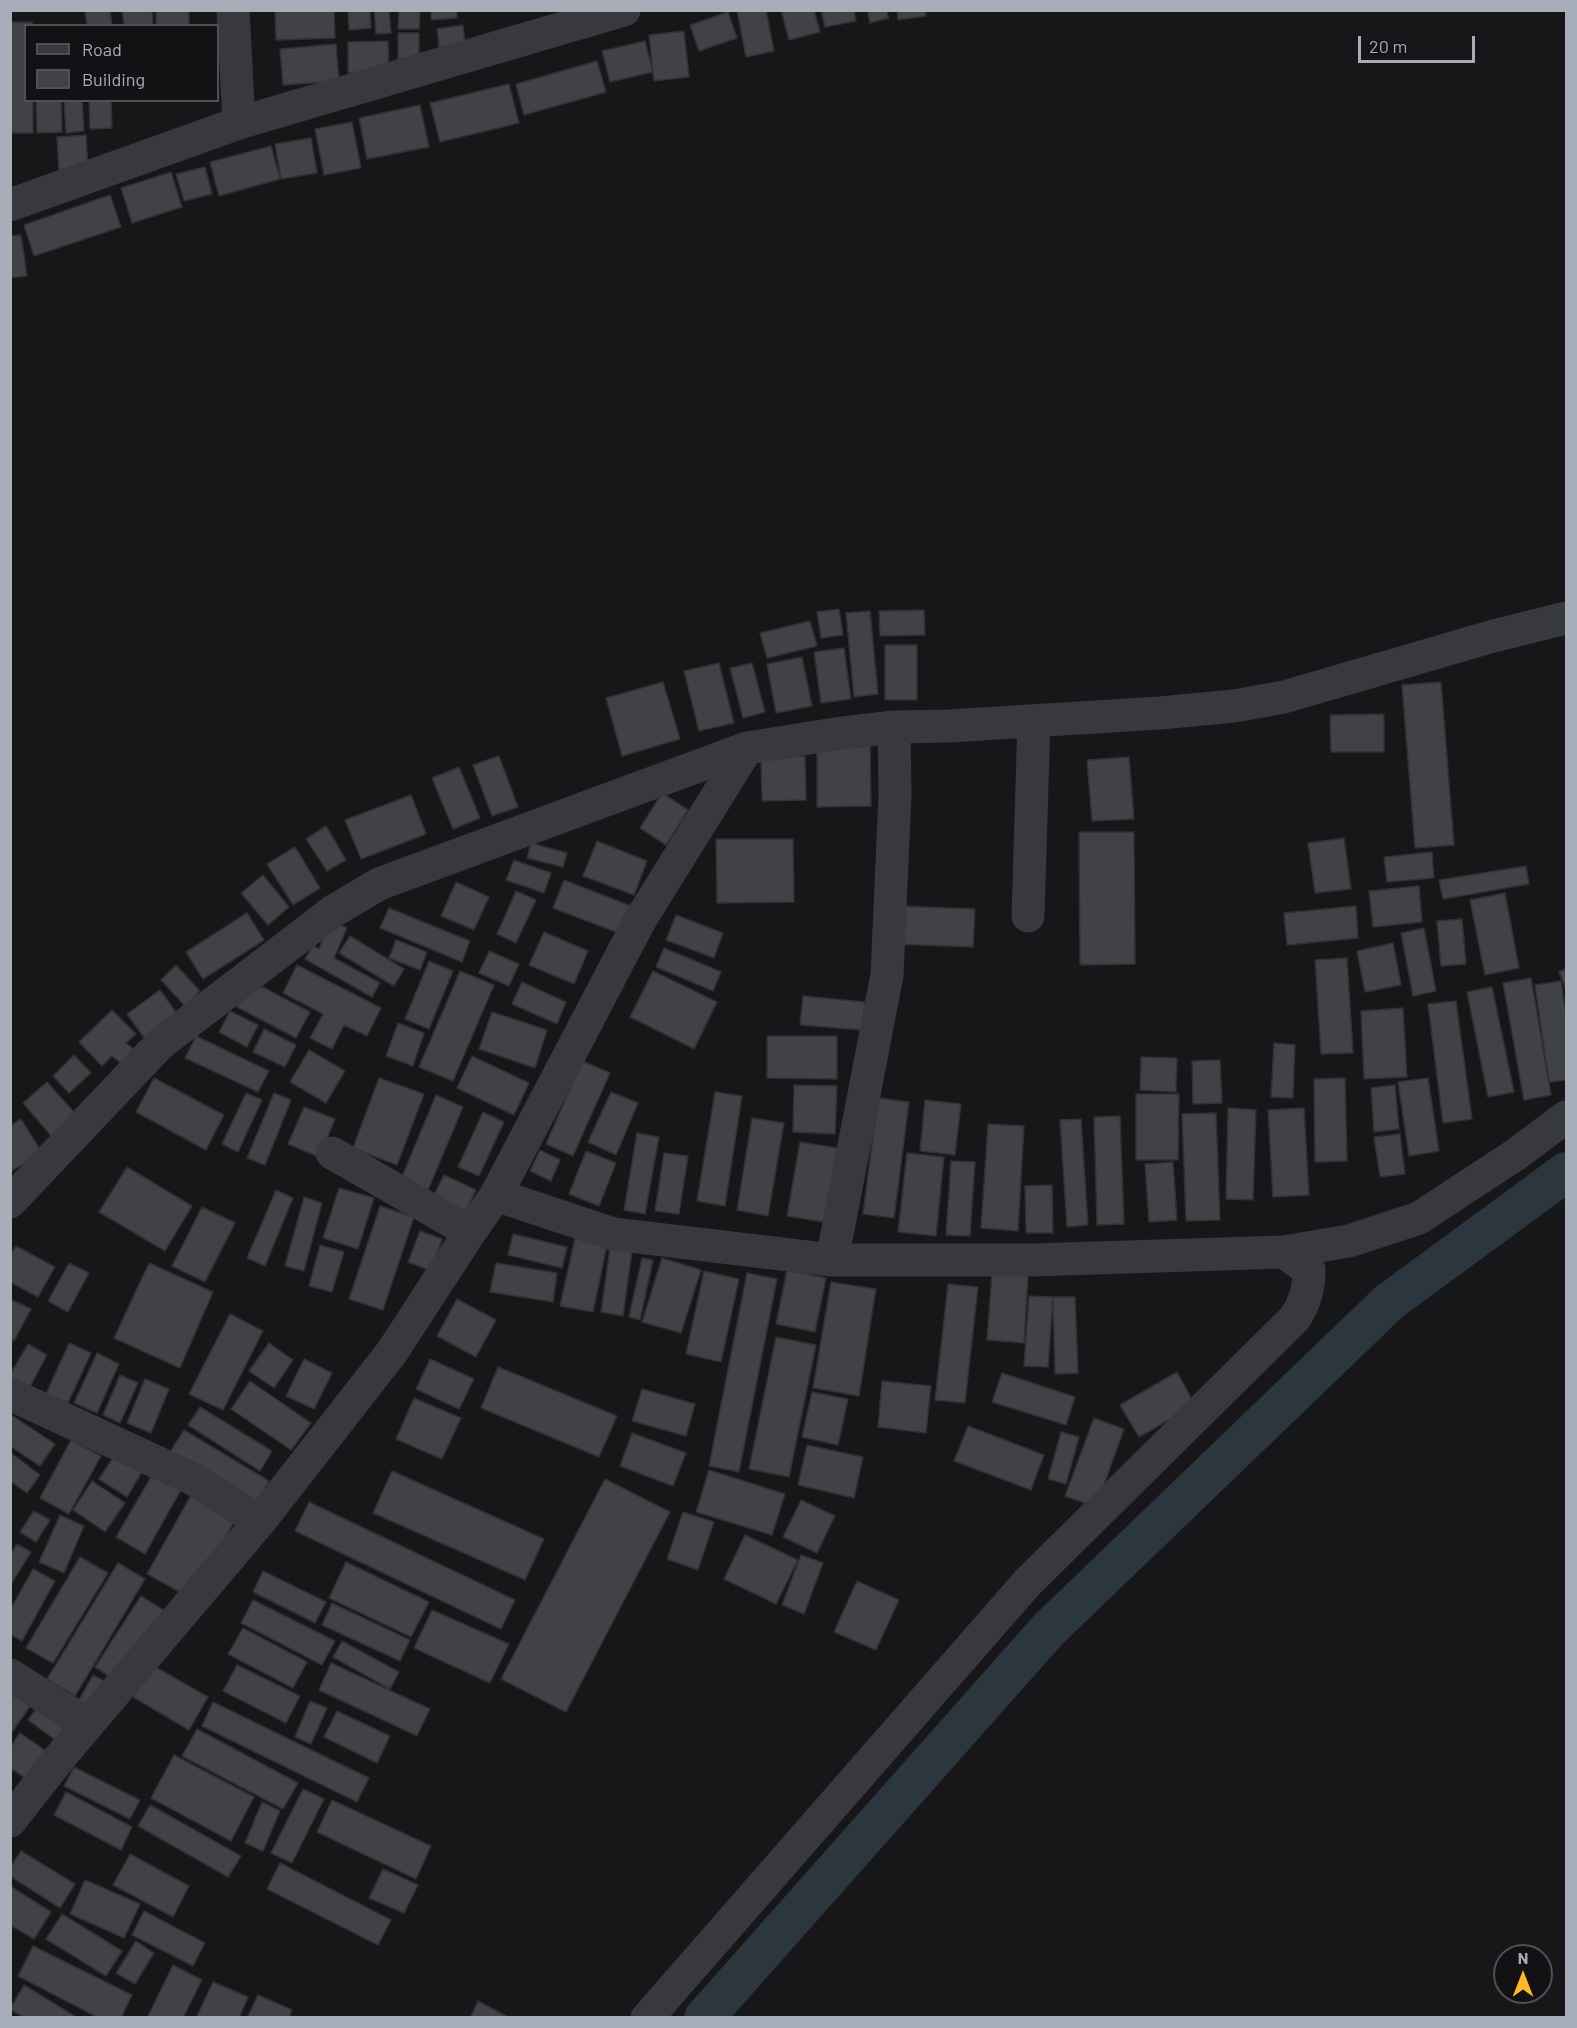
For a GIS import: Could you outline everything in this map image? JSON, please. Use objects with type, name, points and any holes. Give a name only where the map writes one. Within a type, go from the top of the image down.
[{"type":"street","points":[[233,10],[239,123]]},
{"type":"street","points":[[10,205],[239,123],[624,10]]},
{"type":"street","points":[[10,1202],[160,1044],[332,912],[379,884],[747,748],[894,727],[1034,721],[1234,706],[1284,696],[1490,637],[1566,618]]},
{"type":"street","points":[[1028,916],[1034,721]]},
{"type":"street","points":[[832,1260],[887,975],[894,819],[894,727]]},
{"type":"street","points":[[10,1821],[88,1724],[260,1521],[392,1352],[496,1196],[640,920],[747,748]]},
{"type":"street","points":[[496,1196],[613,1234],[832,1260],[1033,1260],[1284,1252],[1349,1241],[1419,1218],[1515,1155],[1566,1117]]},
{"type":"street","points":[[332,1153],[470,1232]]},
{"type":"street","points":[[647,2018],[1027,1583],[1295,1318],[1309,1288],[1309,1270],[1284,1252]]},
{"type":"street","points":[[10,1394],[193,1479],[260,1521]]},
{"type":"street","points":[[10,1675],[88,1724]]},
{"type":"building","points":[[85,10],[110,10],[112,24],[87,24]]},
{"type":"building","points":[[122,10],[152,10],[153,24],[124,24]]},
{"type":"building","points":[[156,10],[189,10],[189,24],[156,24]]},
{"type":"building","points":[[275,10],[334,10],[335,38],[276,40]]},
{"type":"building","points":[[348,10],[370,10],[371,28],[349,30]]},
{"type":"building","points":[[374,10],[389,10],[391,33],[376,34]]},
{"type":"building","points":[[399,10],[420,10],[419,29],[398,29]]},
{"type":"building","points":[[431,10],[457,10],[457,18],[431,20]]},
{"type":"building","points":[[737,10],[766,10],[774,51],[746,57]]},
{"type":"building","points":[[781,10],[814,10],[820,32],[789,40]]},
{"type":"building","points":[[821,10],[854,10],[856,21],[825,27]]},
{"type":"building","points":[[867,10],[886,10],[889,18],[870,23]]},
{"type":"building","points":[[897,10],[925,10],[926,16],[898,20]]},
{"type":"building","points":[[728,12],[737,38],[699,51],[690,25]]},
{"type":"building","points":[[10,22],[32,22],[32,24],[24,24],[24,102],[33,102],[33,133],[10,133]]},
{"type":"building","points":[[463,25],[466,51],[440,54],[437,29]]},
{"type":"building","points":[[684,31],[689,77],[654,81],[649,35]]},
{"type":"building","points":[[398,33],[419,33],[419,59],[398,59]]},
{"type":"building","points":[[388,41],[389,72],[348,73],[348,42]]},
{"type":"building","points":[[645,41],[653,72],[610,82],[602,51]]},
{"type":"building","points":[[336,44],[339,81],[283,85],[280,49]]},
{"type":"building","points":[[597,61],[606,92],[524,115],[516,84]]},
{"type":"building","points":[[509,84],[519,123],[440,142],[430,103]]},
{"type":"building","points":[[36,102],[61,102],[62,132],[37,133]]},
{"type":"building","points":[[64,102],[82,102],[84,131],[66,133]]},
{"type":"building","points":[[89,102],[111,102],[112,128],[90,129]]},
{"type":"building","points":[[420,105],[429,147],[367,159],[359,118]]},
{"type":"building","points":[[352,122],[361,168],[324,175],[315,129]]},
{"type":"building","points":[[86,135],[88,171],[59,172],[57,137]]},
{"type":"building","points":[[311,138],[317,173],[281,179],[275,144]]},
{"type":"building","points":[[271,146],[280,179],[219,196],[210,162]]},
{"type":"building","points":[[205,167],[212,194],[184,201],[176,174]]},
{"type":"building","points":[[171,172],[182,207],[132,223],[121,188]]},
{"type":"building","points":[[110,195],[121,227],[34,256],[24,225]]},
{"type":"building","points":[[21,235],[27,276],[10,278],[10,236]]},
{"type":"building","points":[[839,609],[843,635],[821,638],[817,612]]},
{"type":"building","points":[[924,610],[925,635],[880,636],[879,611]]},
{"type":"building","points":[[870,611],[878,694],[854,697],[846,613]]},
{"type":"building","points":[[810,621],[817,646],[767,658],[760,633]]},
{"type":"building","points":[[885,645],[917,645],[917,700],[885,700]]},
{"type":"building","points":[[844,648],[851,699],[821,703],[814,652]]},
{"type":"building","points":[[802,657],[812,706],[776,713],[767,664]]},
{"type":"building","points":[[719,663],[734,723],[699,731],[684,671]]},
{"type":"building","points":[[752,663],[765,712],[743,718],[730,668]]},
{"type":"building","points":[[663,682],[680,739],[622,756],[606,698]]},
{"type":"building","points":[[1441,682],[1454,845],[1415,848],[1402,685]]},
{"type":"building","points":[[1384,714],[1384,752],[1331,752],[1330,715]]},
{"type":"building","points":[[817,741],[870,741],[871,806],[817,807]]},
{"type":"building","points":[[499,756],[518,807],[492,816],[473,765]]},
{"type":"building","points":[[805,756],[806,800],[762,801],[761,758]]},
{"type":"building","points":[[1129,757],[1134,819],[1092,821],[1087,760]]},
{"type":"building","points":[[459,767],[480,818],[453,829],[432,778]]},
{"type":"building","points":[[662,793],[688,810],[666,845],[640,828]]},
{"type":"building","points":[[411,795],[426,834],[361,859],[345,820]]},
{"type":"building","points":[[326,826],[346,860],[327,871],[306,839]]},
{"type":"building","points":[[1079,832],[1134,832],[1135,964],[1080,965]]},
{"type":"building","points":[[1344,838],[1351,889],[1315,893],[1308,843]]},
{"type":"building","points":[[716,839],[793,839],[794,902],[717,903]]},
{"type":"building","points":[[597,841],[647,861],[634,895],[583,876]]},
{"type":"building","points":[[531,843],[567,853],[563,867],[527,858]]},
{"type":"building","points":[[295,847],[320,888],[293,905],[267,864]]},
{"type":"building","points":[[1432,852],[1434,878],[1387,882],[1384,857]]},
{"type":"building","points":[[514,860],[551,873],[544,893],[506,880]]},
{"type":"building","points":[[1526,866],[1529,884],[1443,899],[1439,880]]},
{"type":"building","points":[[263,875],[289,907],[268,925],[241,893]]},
{"type":"building","points":[[564,880],[631,906],[621,934],[553,908]]},
{"type":"building","points":[[456,882],[489,897],[474,930],[441,916]]},
{"type":"building","points":[[1419,886],[1422,922],[1373,927],[1369,891]]},
{"type":"building","points":[[516,891],[536,900],[516,943],[497,934]]},
{"type":"building","points":[[1505,893],[1519,968],[1485,975],[1470,900]]},
{"type":"building","points":[[896,906],[975,909],[973,947],[894,944]]},
{"type":"building","points":[[1356,906],[1358,938],[1287,945],[1284,913]]},
{"type":"building","points":[[389,908],[470,941],[462,962],[380,928]]},
{"type":"building","points":[[247,913],[264,940],[203,979],[186,952]]},
{"type":"building","points":[[676,915],[723,933],[714,958],[666,940]]},
{"type":"building","points":[[1462,919],[1466,964],[1441,966],[1437,921]]},
{"type":"building","points":[[330,921],[347,928],[334,958],[380,983],[372,997],[305,959],[313,946],[319,949]]},
{"type":"building","points":[[1424,928],[1436,991],[1413,996],[1401,933]]},
{"type":"building","points":[[544,932],[588,951],[574,984],[529,965]]},
{"type":"building","points":[[350,936],[404,969],[394,986],[339,953]]},
{"type":"building","points":[[396,940],[427,952],[420,970],[389,958]]},
{"type":"building","points":[[1393,943],[1401,985],[1365,992],[1357,951]]},
{"type":"building","points":[[664,948],[721,972],[713,991],[656,967]]},
{"type":"building","points":[[489,951],[519,964],[509,986],[479,973]]},
{"type":"building","points":[[1347,958],[1353,1053],[1321,1054],[1315,960]]},
{"type":"building","points":[[429,961],[453,971],[429,1029],[405,1019]]},
{"type":"building","points":[[176,965],[200,991],[185,1006],[161,980]]},
{"type":"building","points":[[297,965],[381,1008],[367,1036],[344,1025],[332,1049],[310,1038],[323,1014],[283,993]]},
{"type":"building","points":[[1566,969],[1566,989],[1559,972]]},
{"type":"building","points":[[460,971],[494,985],[453,1081],[419,1067]]},
{"type":"building","points":[[653,971],[717,1002],[694,1049],[630,1017]]},
{"type":"building","points":[[1531,978],[1551,1095],[1524,1100],[1503,983]]},
{"type":"building","points":[[251,981],[310,1012],[296,1038],[237,1007]]},
{"type":"building","points":[[1561,981],[1566,1016],[1566,1080],[1549,1082],[1535,985]]},
{"type":"building","points":[[522,982],[566,1002],[557,1024],[512,1004]]},
{"type":"building","points":[[1492,987],[1514,1092],[1488,1097],[1467,992]]},
{"type":"building","points":[[160,990],[178,1015],[145,1039],[127,1014]]},
{"type":"building","points":[[803,996],[865,1002],[862,1030],[800,1025]]},
{"type":"building","points":[[1456,1001],[1472,1119],[1443,1123],[1428,1004]]},
{"type":"building","points":[[1403,1008],[1407,1077],[1364,1079],[1361,1011]]},
{"type":"building","points":[[112,1010],[136,1034],[126,1043],[141,1055],[129,1070],[112,1056],[102,1066],[79,1042]]},
{"type":"building","points":[[230,1011],[258,1025],[247,1047],[219,1032]]},
{"type":"building","points":[[492,1012],[547,1030],[535,1068],[479,1049]]},
{"type":"building","points":[[398,1023],[424,1033],[413,1066],[386,1056]]},
{"type":"building","points":[[264,1029],[296,1045],[285,1067],[253,1052]]},
{"type":"building","points":[[196,1036],[269,1071],[258,1092],[185,1058]]},
{"type":"building","points":[[767,1036],[837,1036],[837,1079],[767,1078]]},
{"type":"building","points":[[1274,1043],[1295,1045],[1293,1098],[1271,1097]]},
{"type":"building","points":[[309,1050],[345,1071],[326,1103],[290,1082]]},
{"type":"building","points":[[74,1055],[91,1073],[69,1093],[53,1076]]},
{"type":"building","points":[[472,1056],[529,1083],[514,1115],[457,1088]]},
{"type":"building","points":[[1141,1057],[1177,1058],[1176,1092],[1140,1090]]},
{"type":"building","points":[[1220,1060],[1222,1103],[1193,1104],[1192,1061]]},
{"type":"building","points":[[582,1061],[610,1073],[573,1156],[546,1144]]},
{"type":"building","points":[[154,1078],[224,1115],[206,1150],[136,1112]]},
{"type":"building","points":[[379,1078],[424,1094],[397,1165],[353,1148]]},
{"type":"building","points":[[1345,1078],[1347,1161],[1315,1162],[1314,1079]]},
{"type":"building","points":[[1428,1078],[1439,1151],[1409,1156],[1398,1082]]},
{"type":"building","points":[[47,1082],[83,1122],[58,1144],[23,1103]]},
{"type":"building","points":[[794,1085],[837,1086],[835,1134],[793,1132]]},
{"type":"building","points":[[1395,1085],[1399,1129],[1374,1132],[1371,1088]]},
{"type":"building","points":[[611,1092],[638,1103],[616,1155],[588,1142]]},
{"type":"building","points":[[715,1092],[742,1096],[725,1206],[697,1201]]},
{"type":"building","points":[[246,1093],[262,1100],[238,1152],[222,1144]]},
{"type":"building","points":[[274,1093],[291,1100],[265,1165],[247,1158]]},
{"type":"building","points":[[1136,1094],[1179,1094],[1178,1160],[1136,1160]]},
{"type":"building","points":[[436,1095],[463,1107],[428,1190],[401,1179]]},
{"type":"building","points":[[878,1098],[909,1102],[894,1218],[863,1214]]},
{"type":"building","points":[[925,1100],[961,1104],[955,1155],[920,1151]]},
{"type":"building","points":[[304,1107],[335,1119],[319,1157],[288,1144]]},
{"type":"building","points":[[1228,1108],[1256,1110],[1253,1200],[1226,1199]]},
{"type":"building","points":[[1304,1108],[1309,1195],[1273,1197],[1268,1110]]},
{"type":"building","points":[[483,1112],[504,1122],[479,1176],[458,1167]]},
{"type":"building","points":[[1216,1113],[1220,1220],[1186,1221],[1182,1114]]},
{"type":"building","points":[[1120,1116],[1124,1224],[1097,1225],[1094,1117]]},
{"type":"building","points":[[752,1118],[784,1123],[768,1216],[737,1210]]},
{"type":"building","points":[[21,1119],[42,1153],[10,1172],[10,1126]]},
{"type":"building","points":[[1081,1119],[1088,1225],[1067,1227],[1060,1120]]},
{"type":"building","points":[[988,1124],[1024,1126],[1018,1231],[981,1228]]},
{"type":"building","points":[[637,1133],[659,1137],[645,1214],[624,1210]]},
{"type":"building","points":[[1400,1134],[1405,1174],[1380,1177],[1374,1137]]},
{"type":"building","points":[[800,1142],[843,1149],[830,1223],[787,1216]]},
{"type":"building","points":[[540,1150],[560,1160],[551,1181],[530,1171]]},
{"type":"building","points":[[586,1151],[616,1163],[599,1206],[569,1194]]},
{"type":"building","points":[[664,1153],[688,1156],[679,1214],[655,1211]]},
{"type":"building","points":[[907,1153],[944,1157],[936,1236],[898,1232]]},
{"type":"building","points":[[951,1161],[975,1162],[970,1236],[946,1235]]},
{"type":"building","points":[[1173,1162],[1177,1220],[1149,1222],[1145,1164]]},
{"type":"building","points":[[127,1167],[192,1206],[165,1251],[99,1212]]},
{"type":"building","points":[[444,1175],[476,1190],[465,1213],[433,1197]]},
{"type":"building","points":[[1052,1185],[1053,1233],[1026,1233],[1025,1186]]},
{"type":"building","points":[[339,1188],[374,1198],[358,1249],[323,1238]]},
{"type":"building","points":[[276,1190],[293,1198],[265,1266],[247,1258]]},
{"type":"building","points":[[304,1197],[322,1203],[304,1271],[285,1266]]},
{"type":"building","points":[[380,1206],[414,1217],[383,1310],[349,1299]]},
{"type":"building","points":[[202,1207],[235,1223],[205,1282],[172,1266]]},
{"type":"building","points":[[420,1231],[442,1239],[431,1271],[408,1262]]},
{"type":"building","points":[[513,1234],[567,1247],[562,1268],[508,1255]]},
{"type":"building","points":[[576,1234],[608,1240],[593,1312],[560,1306]]},
{"type":"building","points":[[320,1245],[344,1252],[332,1292],[309,1286]]},
{"type":"building","points":[[16,1246],[55,1267],[38,1297],[10,1282],[10,1256]]},
{"type":"building","points":[[610,1248],[632,1251],[623,1316],[601,1312]]},
{"type":"building","points":[[642,1258],[653,1260],[640,1320],[629,1317]]},
{"type":"building","points":[[662,1258],[701,1270],[681,1333],[642,1322]]},
{"type":"building","points":[[69,1263],[89,1273],[68,1312],[48,1301]]},
{"type":"building","points":[[149,1263],[213,1292],[180,1368],[114,1338]]},
{"type":"building","points":[[496,1263],[557,1273],[553,1302],[490,1292]]},
{"type":"building","points":[[787,1270],[826,1278],[815,1332],[776,1324]]},
{"type":"building","points":[[704,1271],[739,1279],[721,1362],[686,1354]]},
{"type":"building","points":[[747,1273],[777,1279],[739,1472],[709,1466]]},
{"type":"building","points":[[992,1273],[1028,1275],[1024,1343],[987,1340]]},
{"type":"building","points":[[831,1282],[876,1289],[859,1396],[813,1388]]},
{"type":"building","points":[[948,1284],[978,1287],[965,1403],[935,1400]]},
{"type":"building","points":[[1029,1296],[1053,1297],[1048,1367],[1024,1366]]},
{"type":"building","points":[[1053,1297],[1075,1297],[1078,1373],[1055,1374]]},
{"type":"building","points":[[10,1299],[31,1309],[14,1341],[10,1339]]},
{"type":"building","points":[[457,1299],[496,1320],[476,1357],[437,1336]]},
{"type":"building","points":[[230,1314],[263,1331],[223,1410],[189,1394]]},
{"type":"building","points":[[776,1337],[816,1345],[789,1477],[749,1469]]},
{"type":"building","points":[[69,1343],[91,1353],[68,1403],[46,1394]]},
{"type":"building","points":[[269,1343],[293,1360],[274,1388],[249,1371]]},
{"type":"building","points":[[28,1344],[47,1355],[27,1392],[10,1383],[10,1375]]},
{"type":"building","points":[[97,1353],[119,1364],[97,1413],[74,1403]]},
{"type":"building","points":[[304,1359],[332,1373],[314,1409],[286,1396]]},
{"type":"building","points":[[430,1359],[474,1379],[459,1409],[416,1389]]},
{"type":"building","points":[[498,1367],[617,1416],[599,1457],[481,1408]]},
{"type":"building","points":[[1177,1372],[1195,1405],[1139,1437],[1120,1405]]},
{"type":"building","points":[[1002,1373],[1075,1397],[1066,1425],[992,1402]]},
{"type":"building","points":[[120,1375],[138,1383],[120,1423],[103,1415]]},
{"type":"building","points":[[145,1379],[169,1389],[151,1433],[127,1423]]},
{"type":"building","points":[[250,1381],[311,1423],[291,1450],[231,1409]]},
{"type":"building","points":[[882,1381],[931,1386],[926,1433],[878,1427]]},
{"type":"building","points":[[642,1389],[695,1404],[686,1436],[632,1421]]},
{"type":"building","points":[[812,1392],[848,1399],[838,1445],[802,1437]]},
{"type":"building","points":[[414,1398],[461,1418],[442,1459],[396,1439]]},
{"type":"building","points":[[200,1407],[272,1451],[260,1471],[188,1425]]},
{"type":"building","points":[[10,1414],[55,1444],[40,1466],[10,1446]]},
{"type":"building","points":[[1094,1418],[1124,1429],[1096,1507],[1065,1496]]},
{"type":"building","points":[[968,1426],[1044,1455],[1031,1490],[954,1461]]},
{"type":"building","points":[[184,1430],[269,1481],[253,1509],[167,1457]]},
{"type":"building","points":[[1061,1432],[1079,1437],[1066,1484],[1048,1479]]},
{"type":"building","points":[[632,1433],[686,1453],[673,1486],[620,1466]]},
{"type":"building","points":[[71,1440],[101,1456],[69,1514],[40,1498]]},
{"type":"building","points":[[807,1445],[863,1457],[854,1498],[798,1485]]},
{"type":"building","points":[[118,1450],[145,1467],[127,1497],[99,1479]]},
{"type":"building","points":[[10,1452],[40,1475],[27,1493],[10,1481]]},
{"type":"building","points":[[158,1465],[186,1481],[145,1554],[116,1537]]},
{"type":"building","points":[[709,1470],[785,1494],[772,1535],[696,1512]]},
{"type":"building","points":[[392,1471],[544,1539],[525,1580],[373,1513]]},
{"type":"building","points":[[605,1479],[670,1512],[566,1712],[501,1679]]},
{"type":"building","points":[[92,1481],[125,1503],[105,1532],[73,1510]]},
{"type":"building","points":[[195,1488],[239,1513],[191,1598],[147,1574]]},
{"type":"building","points":[[801,1500],[835,1516],[817,1553],[783,1537]]},
{"type":"building","points":[[309,1502],[515,1600],[501,1629],[295,1531]]},
{"type":"building","points":[[34,1511],[50,1520],[36,1542],[20,1532]]},
{"type":"building","points":[[683,1512],[714,1522],[698,1570],[667,1559]]},
{"type":"building","points":[[60,1515],[84,1526],[64,1573],[39,1562]]},
{"type":"building","points":[[745,1535],[798,1560],[776,1604],[724,1579]]},
{"type":"building","points":[[17,1544],[31,1552],[10,1586],[10,1555]]},
{"type":"building","points":[[801,1555],[823,1563],[804,1614],[782,1605]]},
{"type":"building","points":[[80,1557],[108,1573],[53,1663],[26,1648]]},
{"type":"building","points":[[346,1562],[429,1602],[411,1637],[329,1598]]},
{"type":"building","points":[[118,1563],[145,1579],[75,1696],[47,1679]]},
{"type":"building","points":[[33,1569],[55,1581],[22,1641],[10,1634],[10,1610]]},
{"type":"building","points":[[263,1571],[326,1602],[315,1623],[253,1592]]},
{"type":"building","points":[[857,1581],[899,1600],[876,1650],[834,1632]]},
{"type":"building","points":[[141,1596],[165,1611],[118,1682],[95,1667]]},
{"type":"building","points":[[253,1600],[335,1641],[322,1665],[241,1623]]},
{"type":"building","points":[[332,1603],[410,1640],[400,1661],[322,1625]]},
{"type":"building","points":[[432,1610],[509,1644],[490,1683],[414,1648]]},
{"type":"building","points":[[243,1628],[307,1662],[293,1688],[228,1654]]},
{"type":"building","points":[[342,1641],[399,1672],[390,1689],[333,1657]]},
{"type":"building","points":[[331,1663],[430,1709],[417,1736],[319,1690]]},
{"type":"building","points":[[152,1665],[208,1697],[189,1730],[133,1697]]},
{"type":"building","points":[[237,1665],[300,1696],[286,1723],[223,1691]]},
{"type":"building","points":[[93,1675],[113,1686],[95,1716],[76,1705]]},
{"type":"building","points":[[10,1691],[31,1705],[10,1735]]},
{"type":"building","points":[[310,1701],[327,1708],[311,1744],[295,1737]]},
{"type":"building","points":[[213,1702],[369,1778],[357,1802],[202,1726]]},
{"type":"building","points":[[40,1704],[70,1726],[58,1742],[28,1720]]},
{"type":"building","points":[[337,1711],[390,1736],[377,1763],[324,1737]]},
{"type":"building","points":[[197,1729],[298,1783],[283,1809],[182,1756]]},
{"type":"building","points":[[20,1733],[49,1753],[30,1781],[10,1768],[10,1747]]},
{"type":"building","points":[[174,1755],[254,1797],[231,1841],[151,1798]]},
{"type":"building","points":[[74,1767],[140,1800],[130,1819],[64,1786]]},
{"type":"building","points":[[303,1789],[324,1799],[292,1863],[271,1853]]},
{"type":"building","points":[[66,1792],[132,1827],[121,1850],[54,1815]]},
{"type":"building","points":[[332,1800],[431,1846],[416,1879],[317,1832]]},
{"type":"building","points":[[262,1802],[280,1811],[263,1851],[245,1843]]},
{"type":"building","points":[[150,1805],[241,1856],[228,1877],[138,1826]]},
{"type":"building","points":[[21,1851],[75,1884],[60,1908],[10,1876],[10,1868]]},
{"type":"building","points":[[130,1854],[189,1886],[173,1917],[113,1885]]},
{"type":"building","points":[[280,1863],[391,1920],[378,1945],[267,1889]]},
{"type":"building","points":[[383,1869],[418,1885],[404,1913],[369,1898]]},
{"type":"building","points":[[85,1880],[140,1904],[124,1938],[70,1914]]},
{"type":"building","points":[[10,1886],[51,1912],[34,1939],[10,1925]]},
{"type":"building","points":[[144,1911],[205,1943],[193,1966],[132,1935]]},
{"type":"building","points":[[62,1914],[122,1951],[106,1976],[46,1939]]},
{"type":"building","points":[[136,1941],[154,1953],[135,1984],[116,1973]]},
{"type":"building","points":[[33,1946],[132,1995],[121,2018],[99,2018],[18,1976]]},
{"type":"building","points":[[173,1965],[202,1980],[183,2018],[147,2018]]},
{"type":"building","points":[[213,1982],[248,1997],[239,2018],[196,2018]]},
{"type":"building","points":[[24,1985],[78,2018],[25,2018],[10,2009]]},
{"type":"building","points":[[258,1995],[292,2010],[289,2018],[247,2018]]},
{"type":"building","points":[[478,2001],[510,2018],[470,2018]]},
{"type":"waterway","points":[[704,2018],[1048,1630],[1389,1302],[1566,1172]]}]
